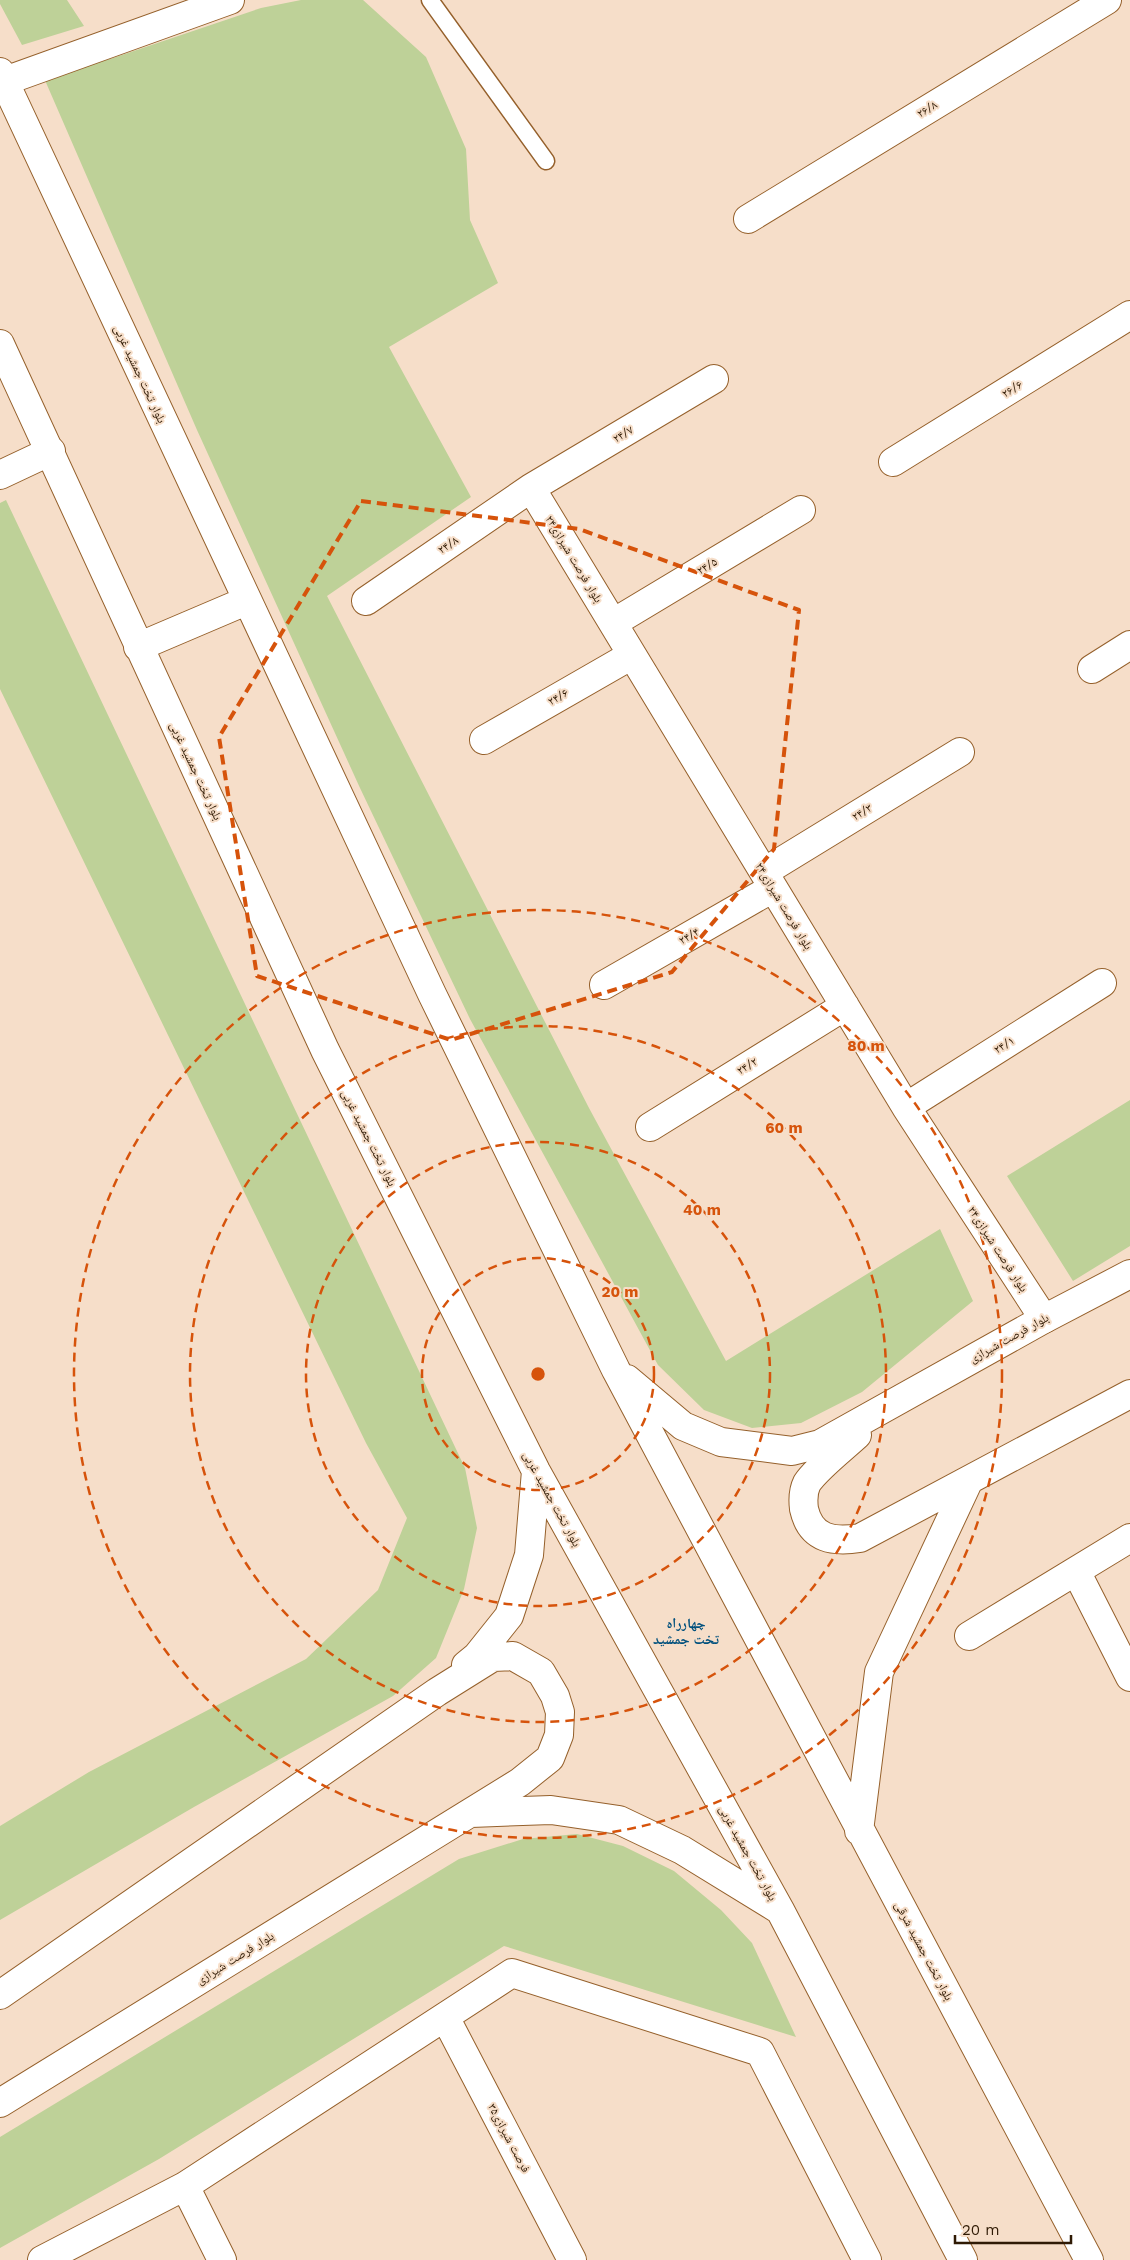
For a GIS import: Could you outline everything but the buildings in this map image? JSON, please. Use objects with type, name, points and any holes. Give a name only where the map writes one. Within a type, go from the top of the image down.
[{"type":"main road","points":[[2,77],[230,0]]},
{"type":"main road","name":"۲۶/۸","points":[[748,219],[1107,0]]},
{"type":"main road","name":"بلوار تخت جمشید غربی","points":[[2,77],[246,601],[432,994],[616,1370],[759,1641]]},
{"type":"main road","name":"۲۶/۶","points":[[894,462],[1130,316]]},
{"type":"main road","name":"بلوار تخت جمشید غربی","points":[[0,344],[51,451],[138,646],[325,1050],[536,1471],[780,1910]]},
{"type":"main road","name":"۲۴/۷","points":[[531,488],[714,379]]},
{"type":"main road","points":[[0,476],[51,451]]},
{"type":"main road","name":"۲۴/۸","points":[[366,601],[531,488]]},
{"type":"main road","name":"بلوار فرصت شیرازی۲۴","points":[[531,488],[906,1107],[1044,1319]]},
{"type":"main road","name":"۲۴/۵","points":[[614,623],[801,510]]},
{"type":"main road","points":[[138,646],[246,601]]},
{"type":"main road","points":[[1092,669],[1130,645]]},
{"type":"main road","name":"۲۴/۶","points":[[484,740],[632,655]]},
{"type":"main road","name":"۲۴/۳","points":[[768,880],[960,752]]},
{"type":"main road","name":"۲۴/۴","points":[[604,985],[768,880]]},
{"type":"main road","name":"۲۴/۱","points":[[906,1107],[1102,983]]},
{"type":"main road","name":"۲۴/۲","points":[[650,1127],[845,1006]]},
{"type":"main road","name":"بلوار فرصت شیرازی","points":[[889,1404],[1130,1274]]},
{"type":"main road","points":[[616,1370],[683,1426],[722,1442],[764,1449],[792,1451],[820,1444],[889,1404]]},
{"type":"main road","points":[[889,1404],[807,1484],[802,1500],[806,1519],[818,1534],[839,1541],[860,1538],[1130,1394]]},
{"type":"main road","points":[[0,1995],[437,1692],[477,1656],[509,1616],[529,1555],[536,1471]]},
{"type":"main road","points":[[859,1831],[879,1672],[969,1480]]},
{"type":"main road","points":[[969,1636],[1130,1538]]},
{"type":"main road","points":[[1076,1571],[1130,1676]]},
{"type":"main road","name":"بلوار تخت جمشید شرقی","points":[[759,1641],[1089,2260]]},
{"type":"main road","name":"بلوار فرصت شیرازی","points":[[0,2103],[520,1782],[550,1758],[559,1736],[560,1712],[555,1696],[541,1672],[513,1656],[492,1657],[437,1692]]},
{"type":"main road","points":[[469,1813],[551,1810],[619,1820],[682,1850],[780,1910],[963,2260]]},
{"type":"main road","points":[[42,2260],[185,2186],[512,1973],[760,2052],[867,2260]]},
{"type":"main road","name":"فرصت شیرازی۳۵","points":[[445,2017],[572,2260]]},
{"type":"main road","points":[[185,2186],[222,2260]]},
{"type":"lane","points":[[430,0],[546,161]]},
{"type":"highlighted area","points":[[361,501],[579,529],[799,610],[774,849],[672,972],[451,1040],[257,976],[219,737]]},
{"type":"green space","points":[[0,0],[67,0],[84,26],[22,45],[0,4]]},
{"type":"green space","points":[[301,0],[363,0],[426,57],[466,149],[470,220],[498,283],[389,347],[471,497],[327,596],[589,1108],[726,1361],[940,1229],[973,1301],[862,1392],[801,1423],[752,1428],[704,1410],[658,1365],[470,1019],[360,788],[197,430],[44,78],[113,58],[261,8]]},
{"type":"green space","points":[[6,500],[465,1468],[477,1528],[464,1589],[436,1658],[393,1696],[194,1807],[0,1920],[0,1826],[89,1772],[306,1659],[378,1590],[407,1518],[366,1443],[0,689],[0,503]]},
{"type":"green space","points":[[1130,1100],[1130,1246],[1073,1281],[1007,1176]]},
{"type":"green space","points":[[577,1834],[623,1846],[674,1871],[721,1910],[752,1943],[796,2037],[504,1946],[159,2159],[0,2248],[0,2137],[459,1859],[523,1839]]},
{"type":"district","name":"چهارراه تخت جمشید","points":[[686,1632]]}]
